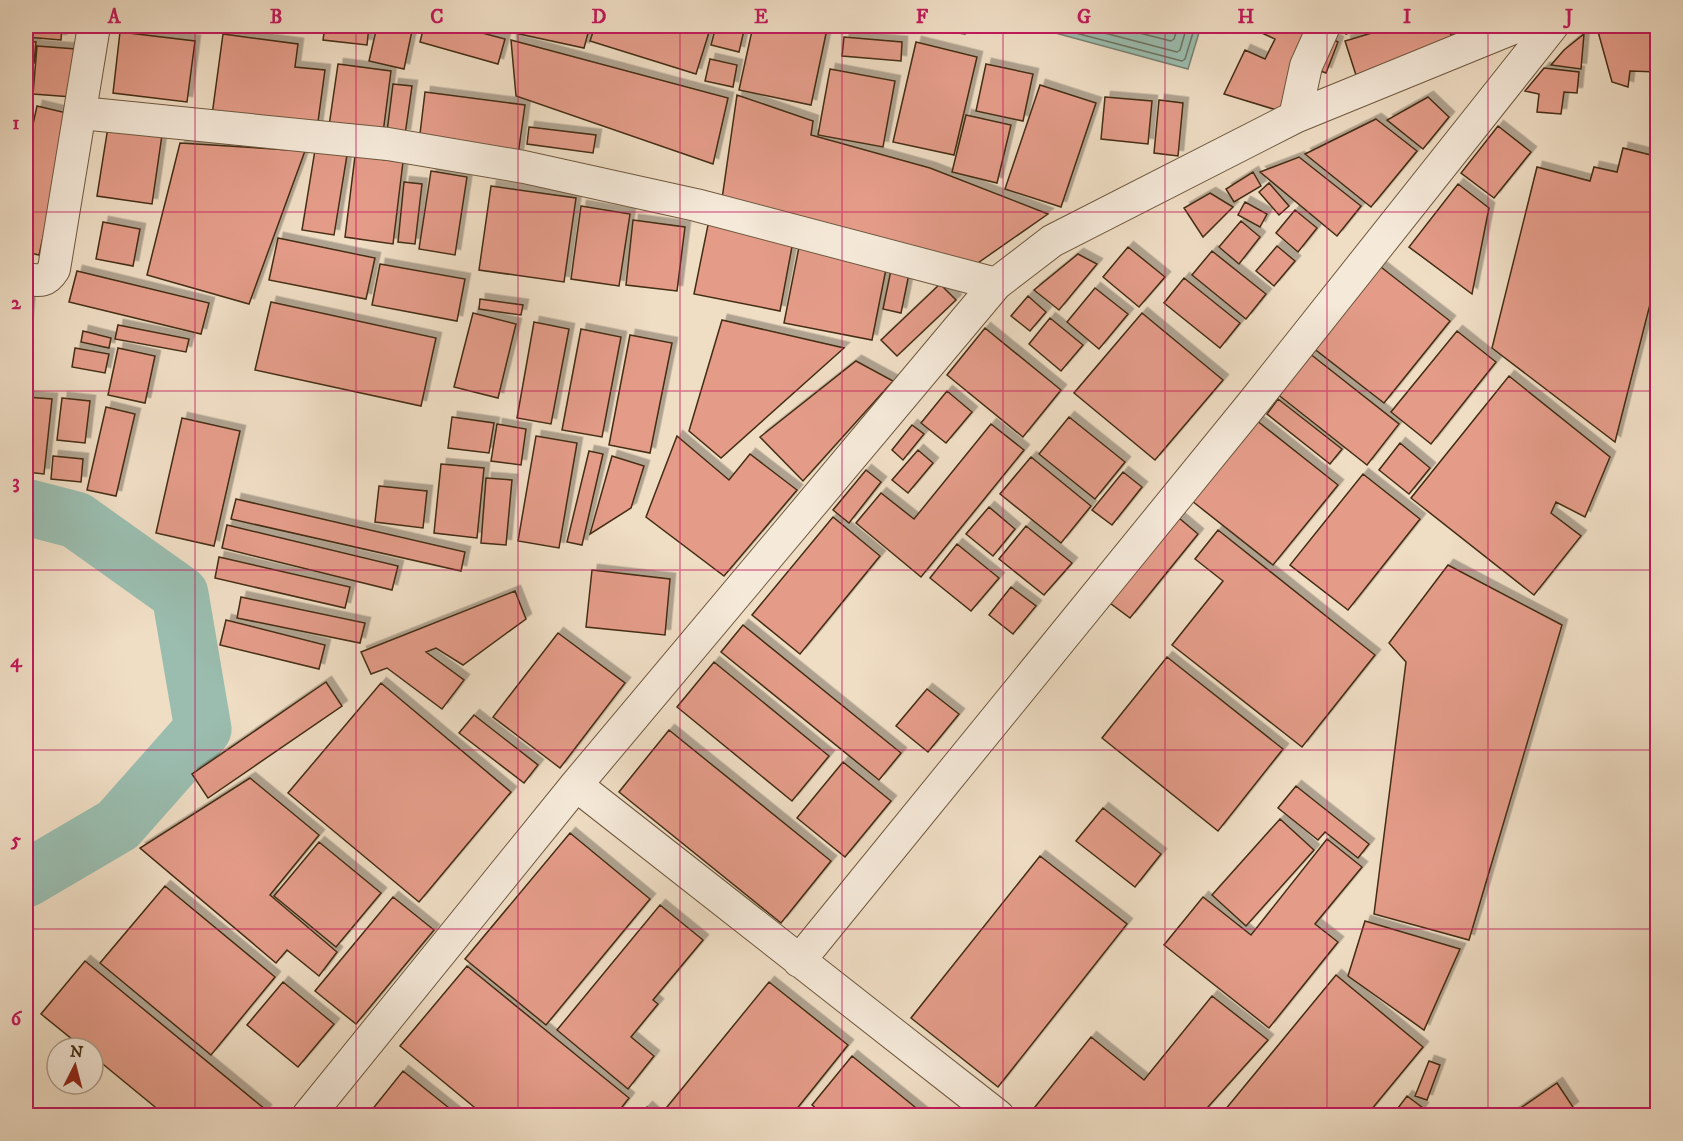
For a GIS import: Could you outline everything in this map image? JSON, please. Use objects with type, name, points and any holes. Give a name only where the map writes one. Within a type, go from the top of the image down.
[{"type":"street","points":[[26,279],[38,281],[49,277],[54,269],[94,26]]},
{"type":"street","points":[[1295,117],[1306,66],[1324,26]]},
{"type":"street","points":[[308,1116],[576,786],[996,284],[1052,241],[1295,117],[1518,26]]},
{"type":"street","points":[[799,961],[1253,403],[1552,26]]},
{"type":"street","points":[[81,113],[388,144],[525,167],[696,205],[996,284]]},
{"type":"street","points":[[576,786],[998,1116]]},
{"type":"water","points":[[1033,26],[1201,26],[1188,69]]},
{"type":"building","points":[[26,26],[62,26],[61,40],[26,37]]},
{"type":"building","points":[[325,26],[369,26],[367,45],[323,40]]},
{"type":"building","points":[[377,26],[413,26],[404,69],[369,61]]},
{"type":"building","points":[[424,26],[456,26],[505,39],[498,64],[420,42]]},
{"type":"building","points":[[482,26],[590,26],[584,48]]},
{"type":"building","points":[[595,26],[711,26],[696,74],[590,41]]},
{"type":"building","points":[[716,26],[745,26],[739,52],[711,45]]},
{"type":"building","points":[[753,26],[810,26],[827,29],[811,105],[739,90]]},
{"type":"building","points":[[837,26],[879,26],[878,33],[836,29]]},
{"type":"building","points":[[907,26],[966,26],[965,34]]},
{"type":"building","points":[[1257,26],[1318,26],[1283,112],[1224,94],[1245,50],[1265,59],[1275,39],[1255,30]]},
{"type":"building","points":[[1343,26],[1371,26],[1346,34]]},
{"type":"building","points":[[1395,26],[1448,26],[1454,45],[1356,75],[1345,41]]},
{"type":"building","points":[[1451,26],[1470,26],[1471,32],[1452,34]]},
{"type":"building","points":[[1602,26],[1658,26],[1658,72],[1630,71],[1628,87],[1612,82],[1597,28]]},
{"type":"building","points":[[120,32],[195,41],[187,102],[113,93]]},
{"type":"building","points":[[223,34],[298,44],[295,67],[325,70],[317,129],[212,115]]},
{"type":"building","points":[[1584,34],[1581,69],[1551,65],[1564,50]]},
{"type":"building","points":[[1323,35],[1338,42],[1326,73],[1310,67]]},
{"type":"building","points":[[844,37],[902,42],[901,61],[842,56]]},
{"type":"building","points":[[511,40],[728,98],[713,164],[516,96]]},
{"type":"building","points":[[26,41],[36,42],[34,63],[26,62]]},
{"type":"building","points":[[916,42],[977,57],[954,155],[893,142]]},
{"type":"building","points":[[37,46],[76,49],[72,97],[33,94]]},
{"type":"building","points":[[710,59],[737,65],[733,87],[705,81]]},
{"type":"building","points":[[338,64],[391,71],[383,133],[329,126]]},
{"type":"building","points":[[986,64],[1033,74],[1023,121],[976,111]]},
{"type":"building","points":[[1544,68],[1579,72],[1577,93],[1564,92],[1561,114],[1537,112],[1539,94],[1525,91]]},
{"type":"building","points":[[830,69],[895,81],[883,147],[818,135]]},
{"type":"building","points":[[393,84],[412,86],[405,135],[387,132]]},
{"type":"building","points":[[1040,85],[1096,103],[1061,207],[1005,189]]},
{"type":"building","points":[[425,92],[525,105],[518,155],[419,142]]},
{"type":"building","points":[[737,95],[813,121],[811,135],[930,168],[1048,214],[975,265],[722,199]]},
{"type":"building","points":[[1105,97],[1152,101],[1148,144],[1101,139]]},
{"type":"building","points":[[1428,97],[1449,117],[1423,149],[1387,120]]},
{"type":"building","points":[[1159,100],[1183,103],[1178,156],[1154,153]]},
{"type":"building","points":[[37,106],[71,114],[39,255],[26,252],[26,156]]},
{"type":"building","points":[[966,115],[1011,125],[997,183],[952,172]]},
{"type":"building","points":[[1376,119],[1417,151],[1371,207],[1305,154]]},
{"type":"building","points":[[1498,126],[1531,152],[1494,198],[1461,173]]},
{"type":"building","points":[[108,127],[162,135],[152,204],[97,196]]},
{"type":"building","points":[[529,127],[596,135],[593,153],[527,144]]},
{"type":"building","points":[[1656,137],[1658,137],[1658,273],[1615,442],[1492,348],[1537,167],[1590,181],[1594,167],[1617,172],[1623,148],[1651,155]]},
{"type":"building","points":[[180,143],[305,151],[249,304],[147,275]]},
{"type":"building","points":[[315,150],[347,155],[334,235],[302,230]]},
{"type":"building","points":[[355,156],[403,162],[393,244],[345,237]]},
{"type":"building","points":[[1299,157],[1361,206],[1337,236],[1260,172]]},
{"type":"building","points":[[431,171],[467,177],[455,255],[419,249]]},
{"type":"building","points":[[1253,172],[1261,186],[1234,202],[1226,189]]},
{"type":"building","points":[[404,182],[422,184],[415,244],[398,242]]},
{"type":"building","points":[[1269,183],[1289,206],[1279,215],[1259,192]]},
{"type":"building","points":[[1458,184],[1489,208],[1472,294],[1409,247]]},
{"type":"building","points":[[491,186],[576,198],[564,282],[479,270]]},
{"type":"building","points":[[1210,193],[1233,207],[1203,237],[1184,208]]},
{"type":"building","points":[[1245,202],[1267,214],[1260,227],[1238,215]]},
{"type":"building","points":[[581,206],[630,214],[619,286],[571,279]]},
{"type":"building","points":[[1295,210],[1317,228],[1298,252],[1276,233]]},
{"type":"building","points":[[633,220],[685,227],[677,291],[626,285]]},
{"type":"building","points":[[709,220],[794,236],[780,311],[694,294]]},
{"type":"building","points":[[1241,221],[1260,237],[1239,264],[1219,247]]},
{"type":"building","points":[[103,222],[140,229],[133,266],[96,259]]},
{"type":"building","points":[[278,238],[375,258],[366,299],[269,280]]},
{"type":"building","points":[[1277,246],[1295,261],[1274,286],[1256,271]]},
{"type":"building","points":[[799,247],[887,264],[872,340],[784,323]]},
{"type":"building","points":[[1128,247],[1165,277],[1139,307],[1103,277]]},
{"type":"building","points":[[1212,251],[1266,294],[1246,319],[1192,275]]},
{"type":"building","points":[[1078,254],[1097,264],[1059,310],[1034,290]]},
{"type":"building","points":[[380,264],[465,279],[457,321],[372,305]]},
{"type":"building","points":[[1377,264],[1450,321],[1384,403],[1312,347]]},
{"type":"building","points":[[891,270],[909,274],[901,313],[883,309]]},
{"type":"building","points":[[77,271],[209,303],[201,334],[69,302]]},
{"type":"building","points":[[1184,278],[1240,323],[1220,348],[1164,303]]},
{"type":"building","points":[[940,284],[956,300],[897,356],[881,340]]},
{"type":"building","points":[[1095,288],[1128,314],[1099,349],[1067,322]]},
{"type":"building","points":[[1028,296],[1046,312],[1030,331],[1011,316]]},
{"type":"building","points":[[26,297],[30,297],[26,337]]},
{"type":"building","points":[[480,299],[523,305],[521,315],[479,309]]},
{"type":"building","points":[[271,302],[436,338],[421,406],[255,370]]},
{"type":"building","points":[[473,313],[516,324],[498,398],[454,387]]},
{"type":"building","points":[[1142,313],[1223,380],[1155,460],[1074,393]]},
{"type":"building","points":[[1050,318],[1083,345],[1061,371],[1029,344]]},
{"type":"building","points":[[722,320],[844,348],[721,458],[689,431]]},
{"type":"building","points":[[534,322],[569,329],[551,424],[517,418]]},
{"type":"building","points":[[118,325],[189,339],[186,352],[115,339]]},
{"type":"building","points":[[985,328],[1061,390],[1023,437],[947,375]]},
{"type":"building","points":[[581,329],[621,337],[602,437],[562,430]]},
{"type":"building","points":[[83,331],[111,338],[109,348],[81,342]]},
{"type":"building","points":[[1457,331],[1496,362],[1431,444],[1391,412]]},
{"type":"building","points":[[630,335],[672,343],[650,453],[609,445]]},
{"type":"building","points":[[75,348],[109,354],[105,373],[72,367]]},
{"type":"building","points":[[118,348],[155,356],[145,403],[108,395]]},
{"type":"building","points":[[1309,353],[1399,424],[1367,465],[1276,393]]},
{"type":"building","points":[[856,361],[893,381],[803,481],[760,437]]},
{"type":"building","points":[[1509,376],[1610,457],[1585,517],[1556,502],[1551,513],[1581,536],[1534,595],[1411,498]]},
{"type":"building","points":[[947,391],[972,412],[946,443],[921,423]]},
{"type":"building","points":[[26,397],[52,399],[44,474],[26,472]]},
{"type":"building","points":[[62,398],[90,401],[85,443],[57,440]]},
{"type":"building","points":[[1278,399],[1342,449],[1330,464],[1267,414]]},
{"type":"building","points":[[106,407],[135,414],[116,496],[87,490]]},
{"type":"building","points":[[452,417],[494,423],[489,453],[448,448]]},
{"type":"building","points":[[1069,417],[1125,462],[1095,499],[1039,454]]},
{"type":"building","points":[[182,418],[240,431],[214,546],[156,533]]},
{"type":"building","points":[[1256,420],[1338,485],[1273,565],[1192,501]]},
{"type":"building","points":[[497,424],[526,429],[521,465],[491,461]]},
{"type":"building","points":[[991,424],[1024,450],[921,577],[856,523],[881,493],[914,519]]},
{"type":"building","points":[[912,425],[924,434],[903,460],[892,450]]},
{"type":"building","points":[[536,436],[577,443],[559,548],[518,541]]},
{"type":"building","points":[[677,436],[729,480],[750,454],[797,490],[724,576],[646,517]]},
{"type":"building","points":[[1400,443],[1430,468],[1409,494],[1379,470]]},
{"type":"building","points":[[918,450],[933,463],[908,493],[892,480]]},
{"type":"building","points":[[589,451],[603,454],[582,545],[567,542]]},
{"type":"building","points":[[53,456],[83,459],[81,482],[51,479]]},
{"type":"building","points":[[612,456],[644,466],[631,508],[590,534]]},
{"type":"building","points":[[1031,457],[1091,506],[1061,543],[1000,494]]},
{"type":"building","points":[[441,464],[484,468],[477,538],[434,533]]},
{"type":"building","points":[[866,470],[881,482],[849,523],[833,510]]},
{"type":"building","points":[[1123,472],[1142,487],[1112,525],[1092,510]]},
{"type":"building","points":[[1363,474],[1420,519],[1348,610],[1290,565]]},
{"type":"building","points":[[486,478],[512,480],[506,545],[481,543]]},
{"type":"building","points":[[379,486],[427,491],[423,528],[375,522]]},
{"type":"building","points":[[236,499],[465,552],[461,571],[231,519]]},
{"type":"building","points":[[989,507],[1015,529],[993,556],[966,534]]},
{"type":"building","points":[[833,517],[880,556],[800,654],[752,615]]},
{"type":"building","points":[[1179,518],[1198,534],[1130,618],[1110,603]]},
{"type":"building","points":[[227,525],[398,566],[392,590],[222,548]]},
{"type":"building","points":[[1026,526],[1072,563],[1044,595],[999,559]]},
{"type":"building","points":[[1218,530],[1375,655],[1302,747],[1172,645],[1223,581],[1195,559]]},
{"type":"building","points":[[957,544],[999,578],[971,611],[930,578]]},
{"type":"building","points":[[219,557],[350,587],[345,608],[215,578]]},
{"type":"building","points":[[1448,565],[1562,625],[1469,940],[1374,914],[1406,662],[1389,643]]},
{"type":"building","points":[[592,570],[670,579],[665,635],[586,627]]},
{"type":"building","points":[[1011,587],[1036,606],[1013,634],[989,615]]},
{"type":"building","points":[[515,591],[526,619],[463,665],[436,648],[426,652],[464,680],[442,709],[387,668],[371,674],[361,652]]},
{"type":"building","points":[[241,597],[365,623],[360,643],[237,618]]},
{"type":"building","points":[[226,620],[325,645],[319,669],[220,645]]},
{"type":"building","points":[[743,625],[901,753],[879,780],[721,652]]},
{"type":"building","points":[[558,633],[625,683],[560,768],[493,717]]},
{"type":"building","points":[[1167,657],[1283,749],[1218,831],[1102,738]]},
{"type":"building","points":[[714,662],[829,756],[792,801],[677,707]]},
{"type":"building","points":[[326,682],[342,706],[208,798],[192,774]]},
{"type":"building","points":[[381,683],[511,792],[419,902],[288,793]]},
{"type":"building","points":[[927,689],[959,714],[928,752],[896,726]]},
{"type":"building","points":[[474,715],[538,765],[524,783],[459,733]]},
{"type":"building","points":[[669,730],[831,861],[781,923],[619,792]]},
{"type":"building","points":[[843,762],[891,801],[845,857],[797,818]]},
{"type":"building","points":[[250,778],[319,835],[270,895],[337,952],[319,976],[287,950],[276,963],[140,848]]},
{"type":"building","points":[[1296,786],[1369,844],[1358,858],[1325,832],[1318,840],[1278,808]]},
{"type":"building","points":[[1103,808],[1161,854],[1135,887],[1076,841]]},
{"type":"building","points":[[1280,819],[1314,850],[1246,926],[1212,895]]},
{"type":"building","points":[[570,833],[650,899],[546,1025],[465,959]]},
{"type":"building","points":[[1327,839],[1362,867],[1315,924],[1338,942],[1269,1028],[1164,945],[1203,897],[1251,935]]},
{"type":"building","points":[[319,842],[381,893],[336,947],[274,896]]},
{"type":"building","points":[[1040,856],[1127,924],[998,1087],[911,1018]]},
{"type":"building","points":[[165,886],[275,977],[211,1055],[100,963]]},
{"type":"building","points":[[393,897],[434,930],[356,1024],[315,991]]},
{"type":"building","points":[[660,905],[703,940],[653,1000],[658,1004],[631,1037],[654,1056],[628,1089],[557,1030]]},
{"type":"building","points":[[1365,921],[1460,949],[1424,1030],[1348,976]]},
{"type":"building","points":[[85,961],[266,1110],[262,1116],[166,1116],[105,1066],[105,1036],[68,1036],[41,1014]]},
{"type":"building","points":[[467,966],[629,1098],[615,1116],[485,1116],[400,1046]]},
{"type":"building","points":[[1336,975],[1423,1047],[1366,1116],[1220,1116]]},
{"type":"building","points":[[283,982],[334,1024],[298,1067],[247,1025]]},
{"type":"building","points":[[769,982],[848,1045],[791,1116],[668,1116],[663,1112]]},
{"type":"building","points":[[1212,996],[1268,1040],[1200,1116],[1036,1116],[1031,1112],[1091,1037],[1144,1080]]},
{"type":"building","points":[[852,1056],[926,1116],[825,1116],[812,1105]]},
{"type":"building","points":[[1429,1061],[1440,1065],[1427,1100],[1415,1096]]},
{"type":"building","points":[[403,1071],[459,1116],[367,1116]]},
{"type":"building","points":[[1557,1083],[1573,1107],[1561,1116],[1509,1116]]},
{"type":"building","points":[[1407,1096],[1423,1108],[1417,1116],[1392,1116]]},
{"type":"building","points":[[647,1107],[657,1116],[639,1116]]},
{"type":"waterway","points":[[26,507],[76,520],[180,594],[203,729],[118,825],[26,879]]}]
